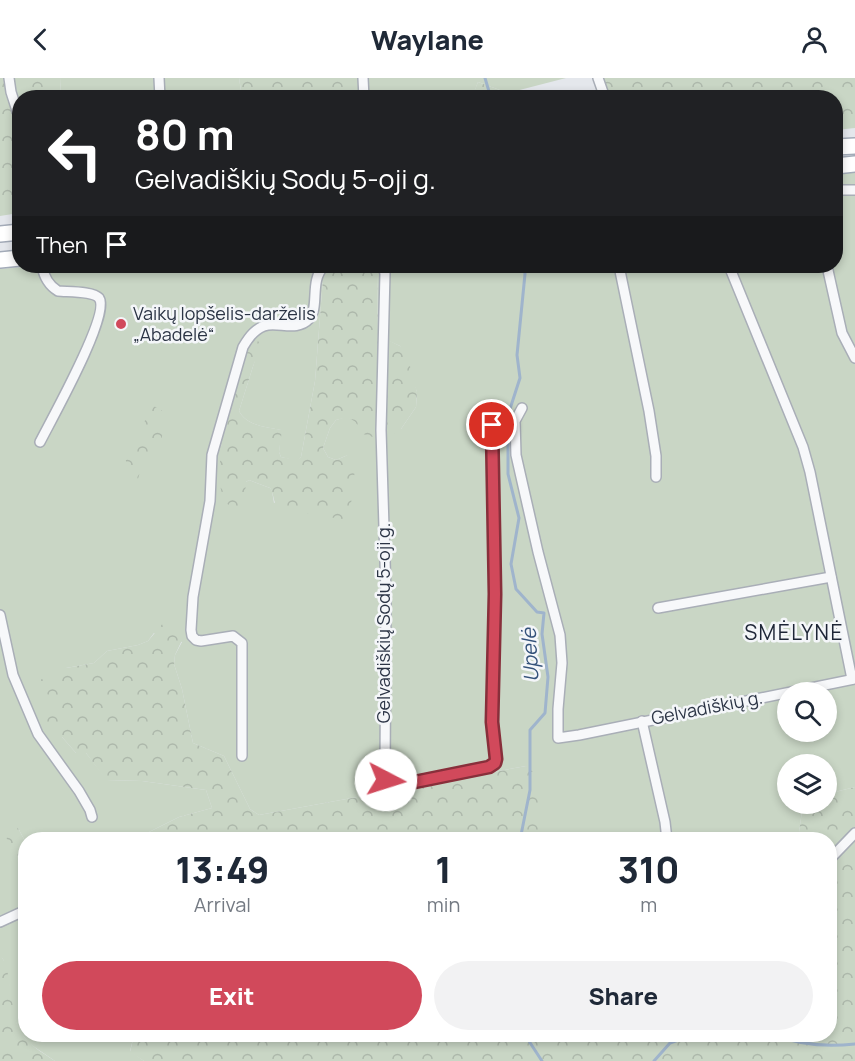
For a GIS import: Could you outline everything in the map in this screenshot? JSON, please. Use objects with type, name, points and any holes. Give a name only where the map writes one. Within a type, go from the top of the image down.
[{"type":"street","points":[[40,442],[84,355],[95,329],[101,304],[100,299],[88,293],[54,289],[43,273]]},
{"type":"street","points":[[242,756],[242,643],[233,636],[196,640],[191,630],[193,597],[210,501],[212,455],[243,347],[250,336],[267,325],[295,326],[309,319],[313,313],[316,276],[318,273]]},
{"type":"street","name":"Gelvadiškių Sodų 5-oji g.","points":[[385,273],[381,430],[386,593],[385,775],[389,785],[400,785],[489,767],[495,763],[492,722],[495,594],[492,425]]},
{"type":"street","points":[[620,273],[649,411],[656,456],[656,477]]},
{"type":"street","points":[[732,273],[803,447],[854,679]]},
{"type":"street","points":[[829,273],[842,333],[855,358]]},
{"type":"street","name":"Gelvadiškių g.","points":[[522,408],[515,421],[516,455],[538,552],[561,634],[562,663],[558,738],[854,679]]},
{"type":"street","points":[[658,608],[831,577]]},
{"type":"street","points":[[0,615],[13,675],[38,734],[79,791],[92,817]]},
{"type":"street","points":[[642,722],[666,832]]},
{"type":"street","points":[[837,852],[855,833]]},
{"type":"street","points":[[0,922],[18,914]]},
{"type":"green space","points":[[0,78],[60,78],[61,90],[12,90],[12,214],[0,216]]},
{"type":"green space","points":[[60,78],[239,78],[241,90],[61,90]]},
{"type":"green space","points":[[239,78],[359,78],[360,90],[241,90]]},
{"type":"green space","points":[[359,78],[566,78],[520,90],[500,90],[478,82],[475,90],[360,90]]},
{"type":"green space","points":[[602,78],[855,78],[855,128],[843,129],[843,90],[606,90]]},
{"type":"green space","points":[[478,82],[500,90],[475,90]]},
{"type":"green space","points":[[855,172],[855,787],[837,792],[837,754],[777,754],[777,814],[802,814],[799,832],[538,832],[526,766],[259,815],[250,809],[224,756],[193,743],[182,689],[174,664],[175,655],[182,642],[154,633],[148,641],[138,645],[107,651],[94,663],[66,668],[58,713],[62,737],[76,753],[86,753],[107,780],[142,781],[206,790],[212,808],[179,817],[149,832],[20,832],[18,828],[18,1028],[3,959],[0,956],[0,269],[12,268],[12,273],[368,273],[323,278],[315,381],[301,457],[298,461],[281,457],[279,452],[281,430],[252,423],[239,411],[255,360],[221,446],[246,482],[249,480],[270,488],[274,503],[348,455],[336,460],[328,457],[323,448],[330,428],[336,420],[346,417],[401,429],[416,407],[417,392],[400,346],[378,336],[377,273],[843,273],[843,173]]},
{"type":"green space","points":[[327,273],[377,273],[378,335],[400,346],[407,355],[417,392],[416,407],[401,429],[388,436],[373,437],[363,434],[355,422],[350,419],[336,420],[330,428],[323,448],[328,457],[336,460],[348,455],[353,456],[356,460],[350,513],[346,517],[342,519],[277,507],[270,488],[249,480],[246,482],[244,506],[240,509],[227,504],[223,498],[219,481],[221,446],[247,351],[256,340],[259,342],[255,360],[239,411],[252,423],[282,430],[279,452],[281,457],[298,460],[301,457],[315,381],[323,278]]},
{"type":"green space","points":[[154,406],[164,412],[165,422],[158,448],[153,458],[144,457],[138,479],[128,467],[127,450]]},
{"type":"green space","points":[[170,619],[175,621],[185,634],[175,655],[174,664],[182,689],[193,743],[224,756],[250,809],[259,815],[526,766],[535,775],[538,784],[540,799],[538,832],[149,832],[179,817],[212,808],[206,790],[142,781],[106,780],[86,753],[76,753],[62,737],[46,743],[34,720],[57,713],[40,680],[66,668],[94,663],[107,651],[148,641],[164,622]]},
{"type":"green space","points":[[855,787],[855,1061],[144,1061],[130,1052],[132,1042],[837,1042],[837,832],[799,832],[802,814],[837,814],[837,792]]},
{"type":"green space","points":[[14,827],[20,832],[18,832],[18,857],[4,834],[6,830]]},
{"type":"green space","points":[[0,955],[7,969],[18,1026],[18,1042],[29,1042],[55,1061],[0,1061]]},
{"type":"green space","points":[[28,1042],[132,1042],[130,1051],[144,1061],[55,1061]]},
{"type":"waterway","name":"Upelė","points":[[485,78],[489,90]]},
{"type":"waterway","name":"Upelė","points":[[522,832],[530,790],[530,730],[545,713],[548,677],[542,634],[544,613],[537,612],[516,589],[511,564],[519,518],[508,474],[508,415],[520,378],[517,355],[525,273]]},
{"type":"waterway","name":"Upelė","points":[[530,1042],[542,1061]]},
{"type":"waterway","name":"Upelė","points":[[654,1061],[673,1042]]},
{"type":"waterway","name":"Upelė","points":[[801,1042],[855,1044]]},
{"type":"place","name":"Vaikų lopšelis-darželis „Abadelė“","points":[[121,324]]},
{"type":"district","name":"SMĖLYNĖ","points":[[794,633]]},
{"type":"route","points":[[386,780],[389,785],[394,786],[489,767],[495,763],[492,722],[495,594],[492,425]]}]
